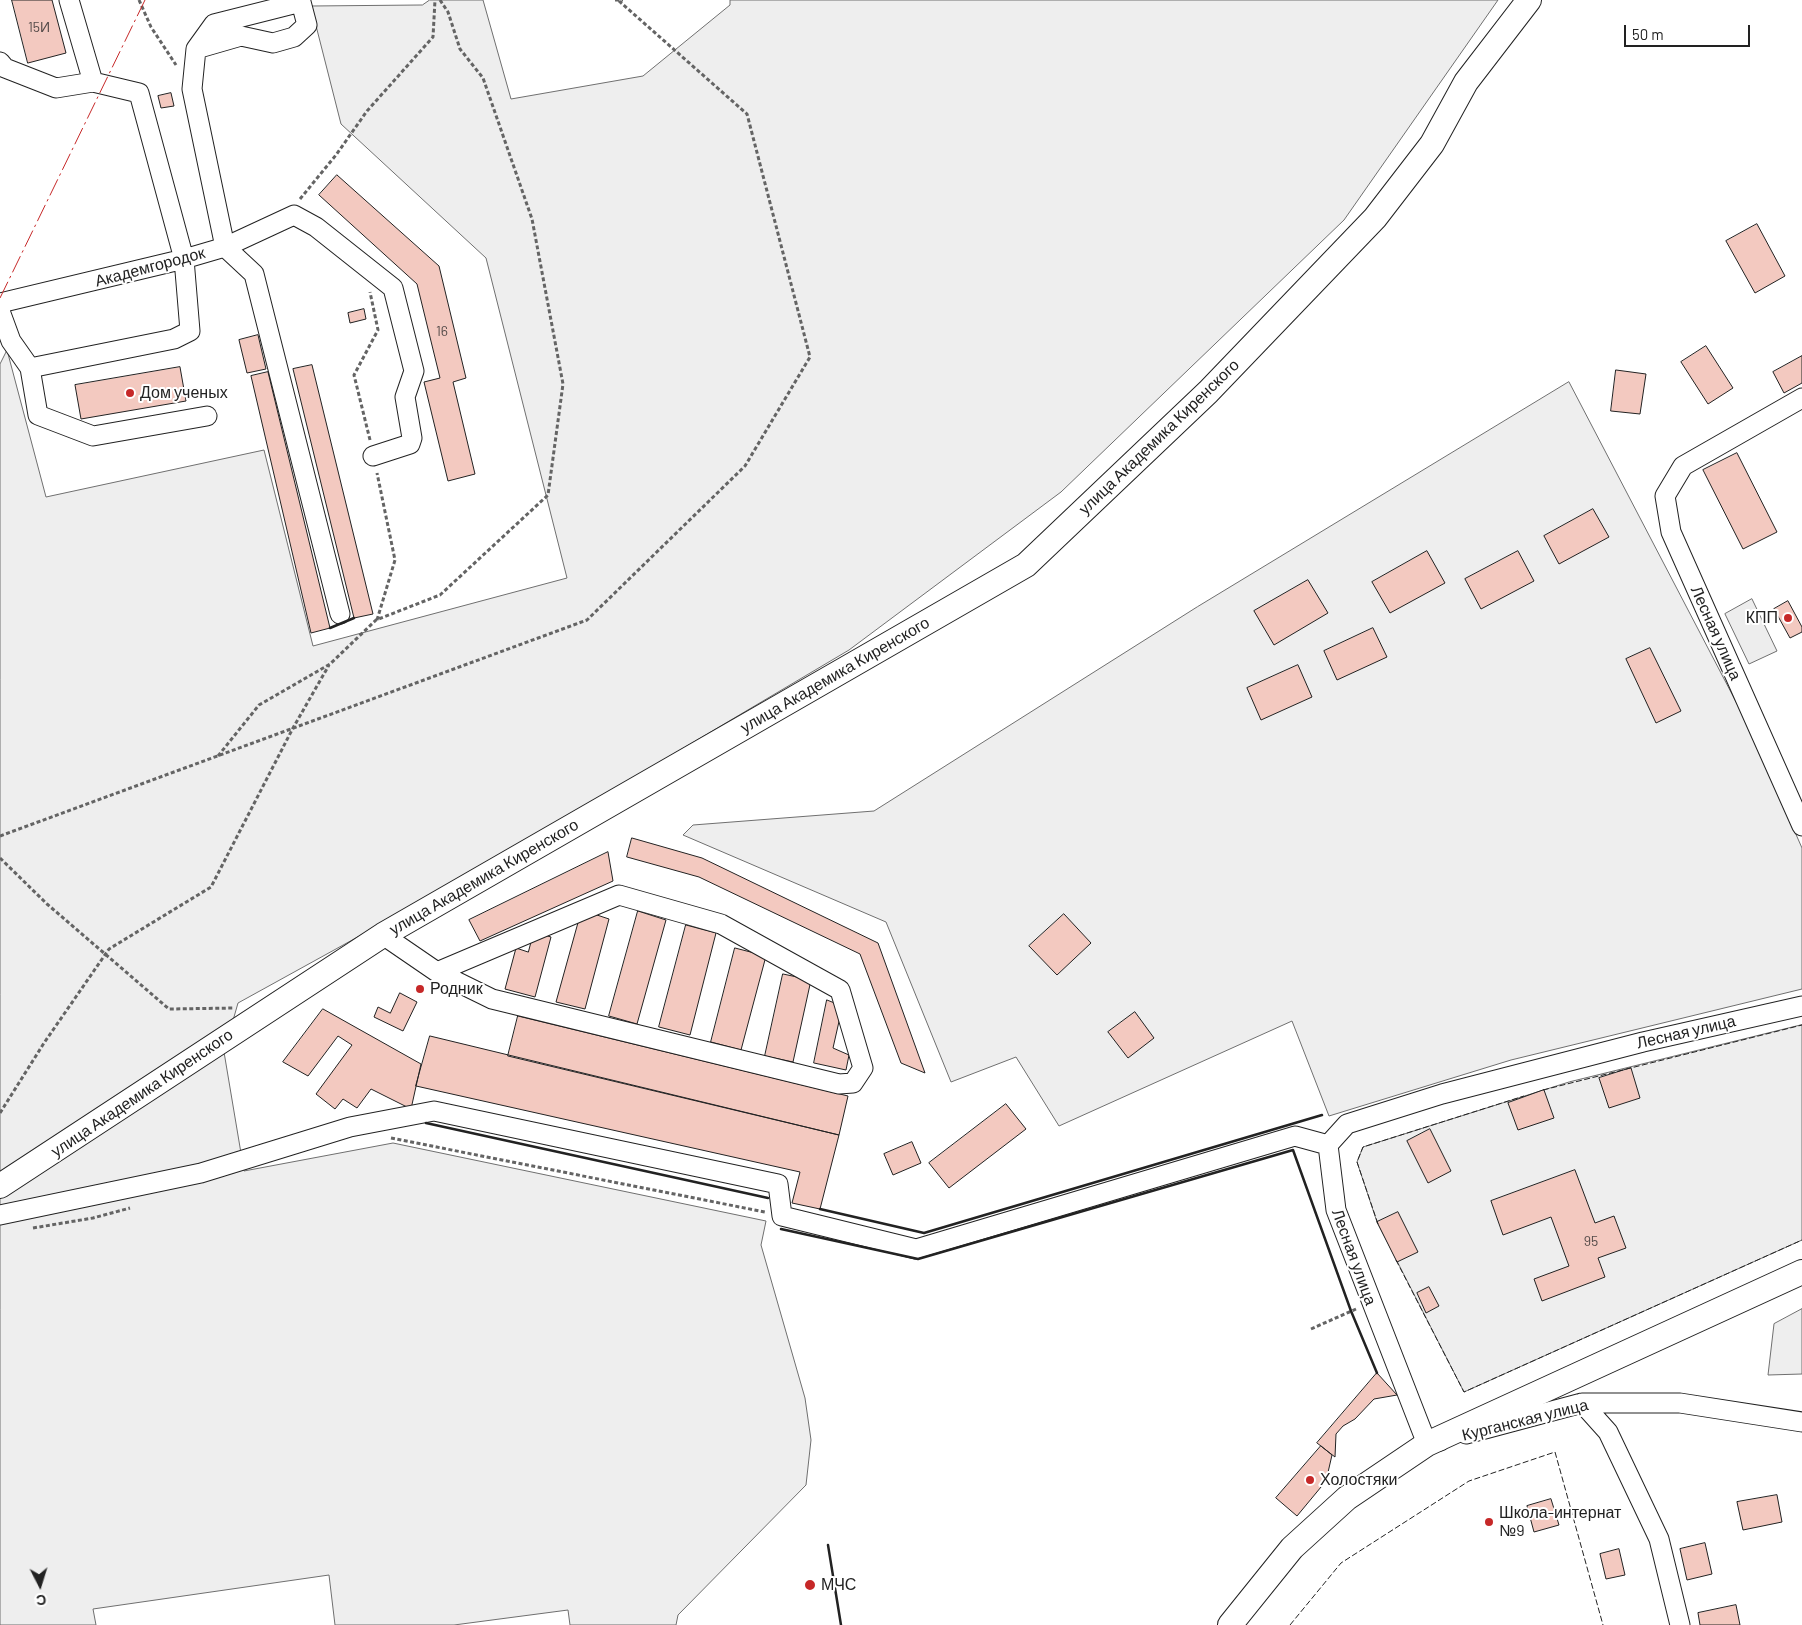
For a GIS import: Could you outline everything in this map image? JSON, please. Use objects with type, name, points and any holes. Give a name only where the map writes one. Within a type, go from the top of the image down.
[{"type":"main road","name":"улица Академика Киренского","points":[[0,1186],[383,935],[1026,565],[1208,392],[1375,218],[1432,144],[1466,82],[1529,0]]},
{"type":"main road","points":[[1230,1625],[1292,1548],[1306,1535],[1347,1498],[1427,1444],[1802,1272]]},
{"type":"street","points":[[69,0],[93,82]]},
{"type":"street","points":[[196,49],[241,36],[273,44],[294,37],[307,25],[301,2],[214,24],[196,49],[192,89],[225,247],[254,274],[340,614]]},
{"type":"street","points":[[0,62],[5,68],[56,88],[93,82],[139,93],[184,260],[190,331],[174,339],[30,368]]},
{"type":"street","points":[[294,215],[316,227],[393,288],[414,371],[405,397],[412,438],[410,444],[373,456]]},
{"type":"street","name":"Академгородок","points":[[0,303],[184,260],[225,247],[294,215]]},
{"type":"street","points":[[0,311],[11,341],[30,368],[38,415],[93,436],[207,416]]},
{"type":"street","name":"Лесная улица","points":[[1802,398],[1683,466],[1665,496],[1671,532],[1802,826]]},
{"type":"street","points":[[383,935],[437,972],[492,999],[839,1084],[854,1083],[863,1068],[840,990],[721,924],[619,895],[437,972]]},
{"type":"street","name":"Лесная улица","points":[[1427,1444],[1336,1210],[1328,1145],[1347,1124],[1442,1094],[1642,1042],[1802,1006]]},
{"type":"street","points":[[0,1215],[201,1173],[350,1127],[434,1111],[778,1184],[782,1216],[916,1248],[1295,1136],[1328,1145]]},
{"type":"street","points":[[1582,1403],[1608,1432],[1659,1539],[1680,1625]]},
{"type":"street","name":"Курганская улица","points":[[1427,1444],[1582,1403],[1680,1403],[1802,1422]]},
{"type":"path","points":[[139,0],[151,27],[192,89]]},
{"type":"path","points":[[294,215],[299,201],[336,156],[367,111],[433,37],[435,0]]},
{"type":"path","points":[[217,756],[259,705],[330,664],[376,620],[440,595],[548,495],[564,384],[532,219],[483,78],[460,49],[448,12],[440,0]]},
{"type":"path","points":[[0,836],[587,620],[745,466],[810,356],[747,114],[619,0]]},
{"type":"path","points":[[364,285],[370,293],[378,330],[354,375],[395,560],[376,620]]},
{"type":"path","points":[[0,1113],[44,1043],[108,949],[211,887],[293,728],[330,664]]},
{"type":"path","points":[[0,858],[47,904],[169,1009],[270,1008]]},
{"type":"path","points":[[390,1138],[782,1216]]},
{"type":"path","points":[[28,1229],[93,1218],[132,1207]]},
{"type":"path","points":[[1311,1329],[1371,1303]]},
{"type":"shaded area","points":[[430,0],[483,0],[511,99],[643,76],[730,5],[730,0],[1498,0],[1344,220],[1061,492],[849,650],[461,880],[238,1003],[224,1052],[244,1171],[393,1143],[766,1221],[761,1245],[805,1398],[811,1440],[806,1485],[678,1615],[676,1625],[570,1625],[568,1610],[454,1625],[335,1625],[329,1575],[93,1609],[96,1625],[0,1625],[0,364],[7,350],[46,497],[264,450],[313,646],[567,578],[486,258],[341,124],[311,6],[422,5]]},
{"type":"shaded area","points":[[1569,382],[1745,719],[1802,848],[1802,989],[1511,1060],[1329,1116],[1292,1021],[1059,1126],[1016,1057],[951,1082],[886,922],[683,835],[693,825],[874,811],[1197,607]]},
{"type":"shaded area","points":[[1752,599],[1777,651],[1749,664],[1725,614]]},
{"type":"shaded area","points":[[1802,1025],[1802,1240],[1464,1392],[1377,1222],[1357,1162],[1363,1147],[1569,1082]]},
{"type":"shaded area","points":[[1802,1309],[1802,1374],[1768,1375],[1774,1324]]},
{"type":"building","points":[[12,0],[52,0],[66,53],[28,63]]},
{"type":"building","points":[[171,93],[174,106],[161,108],[158,96]]},
{"type":"building","points":[[337,175],[439,266],[466,378],[453,382],[475,474],[448,481],[424,382],[440,378],[417,284],[319,195]]},
{"type":"building","points":[[1757,224],[1785,276],[1755,293],[1726,241]]},
{"type":"building","points":[[364,309],[366,319],[350,323],[348,313]]},
{"type":"building","points":[[258,335],[266,369],[247,373],[239,340]]},
{"type":"building","points":[[1706,346],[1733,388],[1708,404],[1681,362]]},
{"type":"building","points":[[1802,356],[1802,383],[1784,393],[1773,372]]},
{"type":"building","points":[[312,365],[373,614],[354,618],[293,369]]},
{"type":"building","name":"Дом ученых","points":[[180,367],[186,401],[81,419],[75,385]]},
{"type":"building","points":[[1616,370],[1646,374],[1640,414],[1611,411]]},
{"type":"building","points":[[268,372],[330,628],[311,633],[251,376]]},
{"type":"building","points":[[1737,453],[1777,532],[1743,549],[1703,470]]},
{"type":"building","points":[[1593,509],[1609,537],[1559,564],[1544,536]]},
{"type":"building","points":[[1427,551],[1445,583],[1390,613],[1372,582]]},
{"type":"building","points":[[1518,551],[1534,581],[1481,609],[1465,579]]},
{"type":"building","points":[[1308,580],[1328,613],[1274,645],[1254,611]]},
{"type":"building","name":"КПП","points":[[1788,601],[1802,627],[1802,632],[1790,638],[1774,609]]},
{"type":"building","points":[[1373,628],[1387,657],[1337,680],[1324,651]]},
{"type":"building","points":[[1650,648],[1681,711],[1656,723],[1626,659]]},
{"type":"building","points":[[1298,665],[1312,697],[1261,720],[1247,688]]},
{"type":"building","points":[[632,838],[702,858],[878,943],[925,1073],[901,1063],[860,954],[699,877],[627,857]]},
{"type":"building","points":[[608,852],[613,881],[480,941],[469,920]]},
{"type":"building","points":[[638,911],[666,920],[637,1024],[609,1016]]},
{"type":"building","points":[[594,914],[609,919],[585,1009],[556,1002],[579,919]]},
{"type":"building","points":[[1064,914],[1091,943],[1057,975],[1029,946]]},
{"type":"building","points":[[686,925],[716,933],[690,1035],[659,1027]]},
{"type":"building","points":[[534,932],[551,937],[535,997],[505,989],[516,948],[528,952]]},
{"type":"building","points":[[735,948],[766,956],[741,1050],[711,1042]]},
{"type":"building","points":[[783,974],[811,980],[793,1062],[765,1056]]},
{"type":"building","points":[[400,993],[417,1002],[403,1031],[374,1017],[378,1007],[390,1013]]},
{"type":"building","points":[[827,1000],[837,1004],[840,1017],[833,1048],[849,1055],[846,1070],[814,1063]]},
{"type":"building","points":[[323,1009],[421,1064],[411,1109],[371,1089],[357,1108],[343,1099],[335,1109],[316,1094],[352,1045],[338,1036],[308,1076],[283,1062]]},
{"type":"building","points":[[1135,1012],[1154,1038],[1128,1058],[1108,1032]]},
{"type":"building","points":[[518,1016],[848,1096],[839,1135],[508,1056]]},
{"type":"building","points":[[430,1036],[839,1135],[820,1209],[792,1203],[800,1172],[416,1086]]},
{"type":"building","points":[[1631,1068],[1640,1098],[1609,1108],[1599,1078]]},
{"type":"building","points":[[1544,1090],[1554,1118],[1518,1130],[1508,1103]]},
{"type":"building","points":[[1006,1104],[1026,1129],[949,1188],[929,1163]]},
{"type":"building","points":[[1430,1129],[1451,1171],[1428,1183],[1407,1141]]},
{"type":"building","points":[[912,1142],[921,1163],[893,1175],[884,1154]]},
{"type":"building","points":[[1575,1170],[1595,1223],[1614,1216],[1626,1248],[1598,1258],[1605,1277],[1542,1301],[1534,1279],[1569,1266],[1551,1217],[1503,1235],[1491,1201]]},
{"type":"building","points":[[1398,1212],[1418,1252],[1397,1262],[1377,1222]]},
{"type":"building","points":[[1429,1287],[1439,1306],[1426,1313],[1417,1293]]},
{"type":"building","points":[[1377,1373],[1397,1395],[1374,1399],[1355,1419],[1343,1426],[1336,1434],[1335,1457],[1317,1443]]},
{"type":"building","points":[[1321,1446],[1332,1455],[1326,1481],[1297,1516],[1276,1498]]},
{"type":"building","points":[[1777,1495],[1782,1522],[1743,1530],[1737,1502]]},
{"type":"building","points":[[1551,1499],[1559,1525],[1534,1532],[1527,1506]]},
{"type":"building","points":[[1705,1543],[1712,1574],[1687,1580],[1680,1549]]},
{"type":"building","points":[[1619,1549],[1625,1575],[1606,1579],[1600,1554]]},
{"type":"building","points":[[1736,1605],[1740,1625],[1700,1625],[1698,1613]]},
{"type":"fence","points":[[1543,1090],[1802,1025]]},
{"type":"fence","points":[[1378,1224],[1357,1162],[1363,1147],[1524,1096]]},
{"type":"fence","points":[[1396,1260],[1464,1392],[1802,1240]]},
{"type":"fence","points":[[1290,1625],[1341,1563],[1469,1481],[1555,1452],[1603,1625]]},
{"type":"wall","points":[[330,628],[354,618]]},
{"type":"wall","points":[[820,1209],[924,1233],[1322,1115]]},
{"type":"wall","points":[[426,1123],[768,1198]]},
{"type":"wall","points":[[781,1229],[918,1259],[1293,1150],[1351,1311],[1377,1373]]},
{"type":"wall","points":[[828,1545],[841,1625]]},
{"type":"power","points":[[0,298],[145,0]]},
{"type":"place","name":"Дом ученых","points":[[130,393]]},
{"type":"place","name":"КПП","points":[[1788,618]]},
{"type":"place","name":"Родник","points":[[420,989]]},
{"type":"place","name":"Холостяки","points":[[1310,1480]]},
{"type":"place","name":"Школа-интернат №9","points":[[1489,1522]]},
{"type":"place","name":"МЧС","points":[[810,1585]]}]
